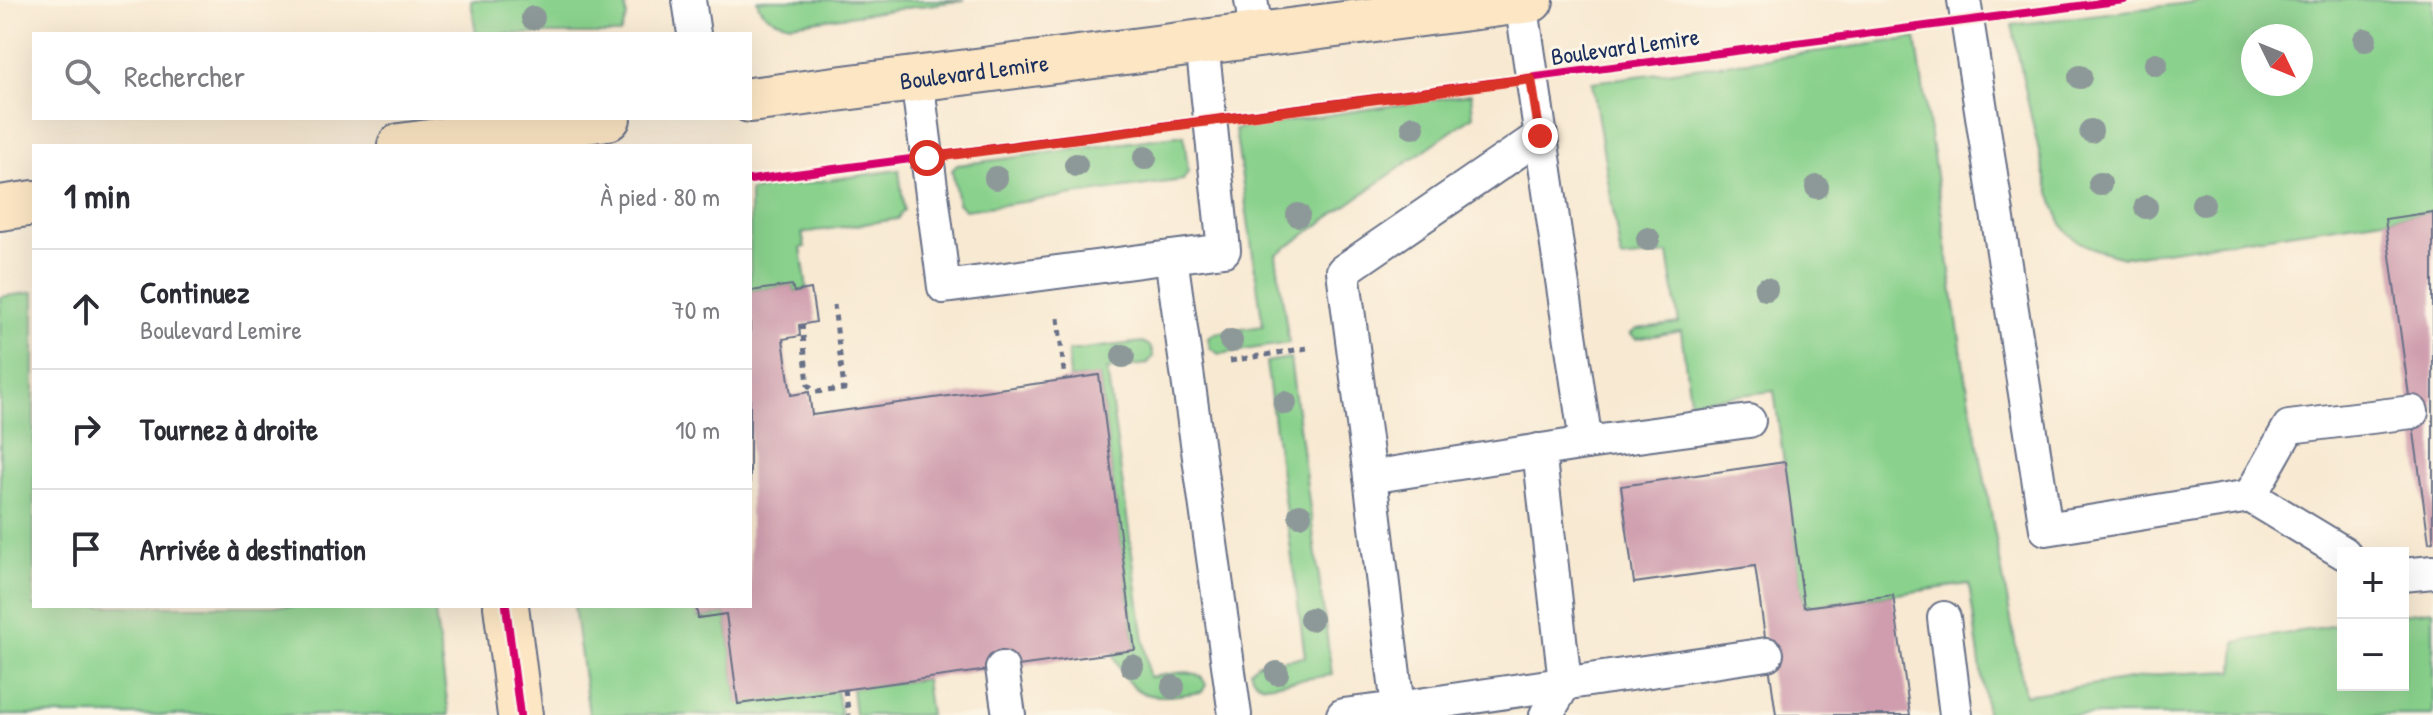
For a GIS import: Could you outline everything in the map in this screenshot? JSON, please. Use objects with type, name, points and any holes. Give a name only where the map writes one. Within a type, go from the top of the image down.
[{"type":"main road","name":"Boulevard Lemire","points":[[752,100],[1202,43],[1254,18],[1504,2]]},
{"type":"main road","points":[[442,143],[595,120]]},
{"type":"main road","points":[[0,208],[32,203]]},
{"type":"main road","points":[[506,608],[520,715]]},
{"type":"lane","points":[[689,0],[694,32]]},
{"type":"lane","points":[[1964,0],[2046,529],[2250,496],[2337,549]]},
{"type":"lane","points":[[1504,2],[1540,136],[1586,443]]},
{"type":"lane","points":[[917,79],[944,287],[1224,250],[1202,43]]},
{"type":"lane","points":[[1399,712],[1343,271],[1540,136]]},
{"type":"lane","points":[[1171,257],[1235,715]]},
{"type":"lane","points":[[2250,496],[2289,427],[2412,412]]},
{"type":"lane","points":[[1370,477],[1749,421]]},
{"type":"lane","points":[[1539,450],[1565,683],[1546,715]]},
{"type":"lane","points":[[2409,574],[2433,572]]},
{"type":"lane","points":[[1944,618],[1956,715]]},
{"type":"lane","points":[[1343,715],[1399,712],[1565,683],[1767,654]]},
{"type":"lane","points":[[1002,668],[1009,715]]},
{"type":"path","points":[[802,324],[808,385],[816,392],[844,389],[834,305]]},
{"type":"path","points":[[1264,355],[1289,351]]},
{"type":"path","points":[[1062,353],[1065,380]]},
{"type":"path","points":[[845,690],[849,715]]},
{"type":"green space","points":[[471,0],[624,0],[627,17],[621,32],[476,32]]},
{"type":"green space","points":[[757,0],[964,0],[791,24],[765,14]]},
{"type":"green space","points":[[2210,0],[2433,0],[2433,212],[2124,257],[2087,246],[2068,233],[2051,196],[2012,25]]},
{"type":"green space","points":[[1916,38],[1964,368],[2025,695],[2163,674],[2234,671],[2236,642],[2337,625],[2337,691],[2409,691],[2409,613],[2433,610],[2433,715],[1987,715],[1969,584],[1804,607],[1774,391],[1690,401],[1681,331],[1636,339],[1630,334],[1637,329],[1679,323],[1668,254],[1621,259],[1592,82]]},
{"type":"green space","points":[[1471,94],[1473,116],[1276,255],[1289,343],[1219,354],[1210,348],[1208,338],[1215,333],[1263,326],[1235,129]]},
{"type":"green space","points":[[1184,135],[1188,172],[1183,180],[965,210],[958,203],[952,170],[957,165]]},
{"type":"green space","points":[[899,170],[904,210],[897,219],[802,233],[807,289],[794,292],[792,285],[752,291],[752,191]]},
{"type":"green space","points":[[32,292],[32,608],[434,608],[449,715],[0,715],[0,297]]},
{"type":"green space","points":[[1142,342],[1152,351],[1153,357],[1147,364],[1107,370],[1149,677],[1190,673],[1197,674],[1206,685],[1202,692],[1171,696],[1137,690],[1120,670],[1113,653],[1135,649],[1099,376],[1070,379],[1068,351]]},
{"type":"green space","points":[[1290,358],[1332,675],[1266,685],[1255,680],[1251,673],[1250,670],[1258,663],[1305,657],[1266,362]]},
{"type":"green space","points":[[574,608],[696,608],[698,618],[726,614],[738,703],[836,690],[841,715],[589,715]]},
{"type":"green space","points":[[925,679],[930,715],[855,715],[852,688]]},
{"type":"building","points":[[2433,212],[2433,542],[2429,543],[2385,219]]},
{"type":"building","points":[[792,285],[794,292],[811,289],[816,322],[799,325],[800,336],[783,339],[791,395],[809,392],[812,415],[1099,375],[1135,650],[738,704],[726,614],[698,618],[696,608],[752,608],[752,291]]},
{"type":"building","points":[[1785,462],[1804,607],[1893,595],[1910,715],[1776,715],[1755,566],[1634,583],[1621,486]]},
{"type":"cycle path","points":[[752,180],[2124,0]]},
{"type":"cycle path","points":[[506,608],[520,715]]},
{"type":"route","points":[[927,158],[1531,79],[1540,136]]}]
